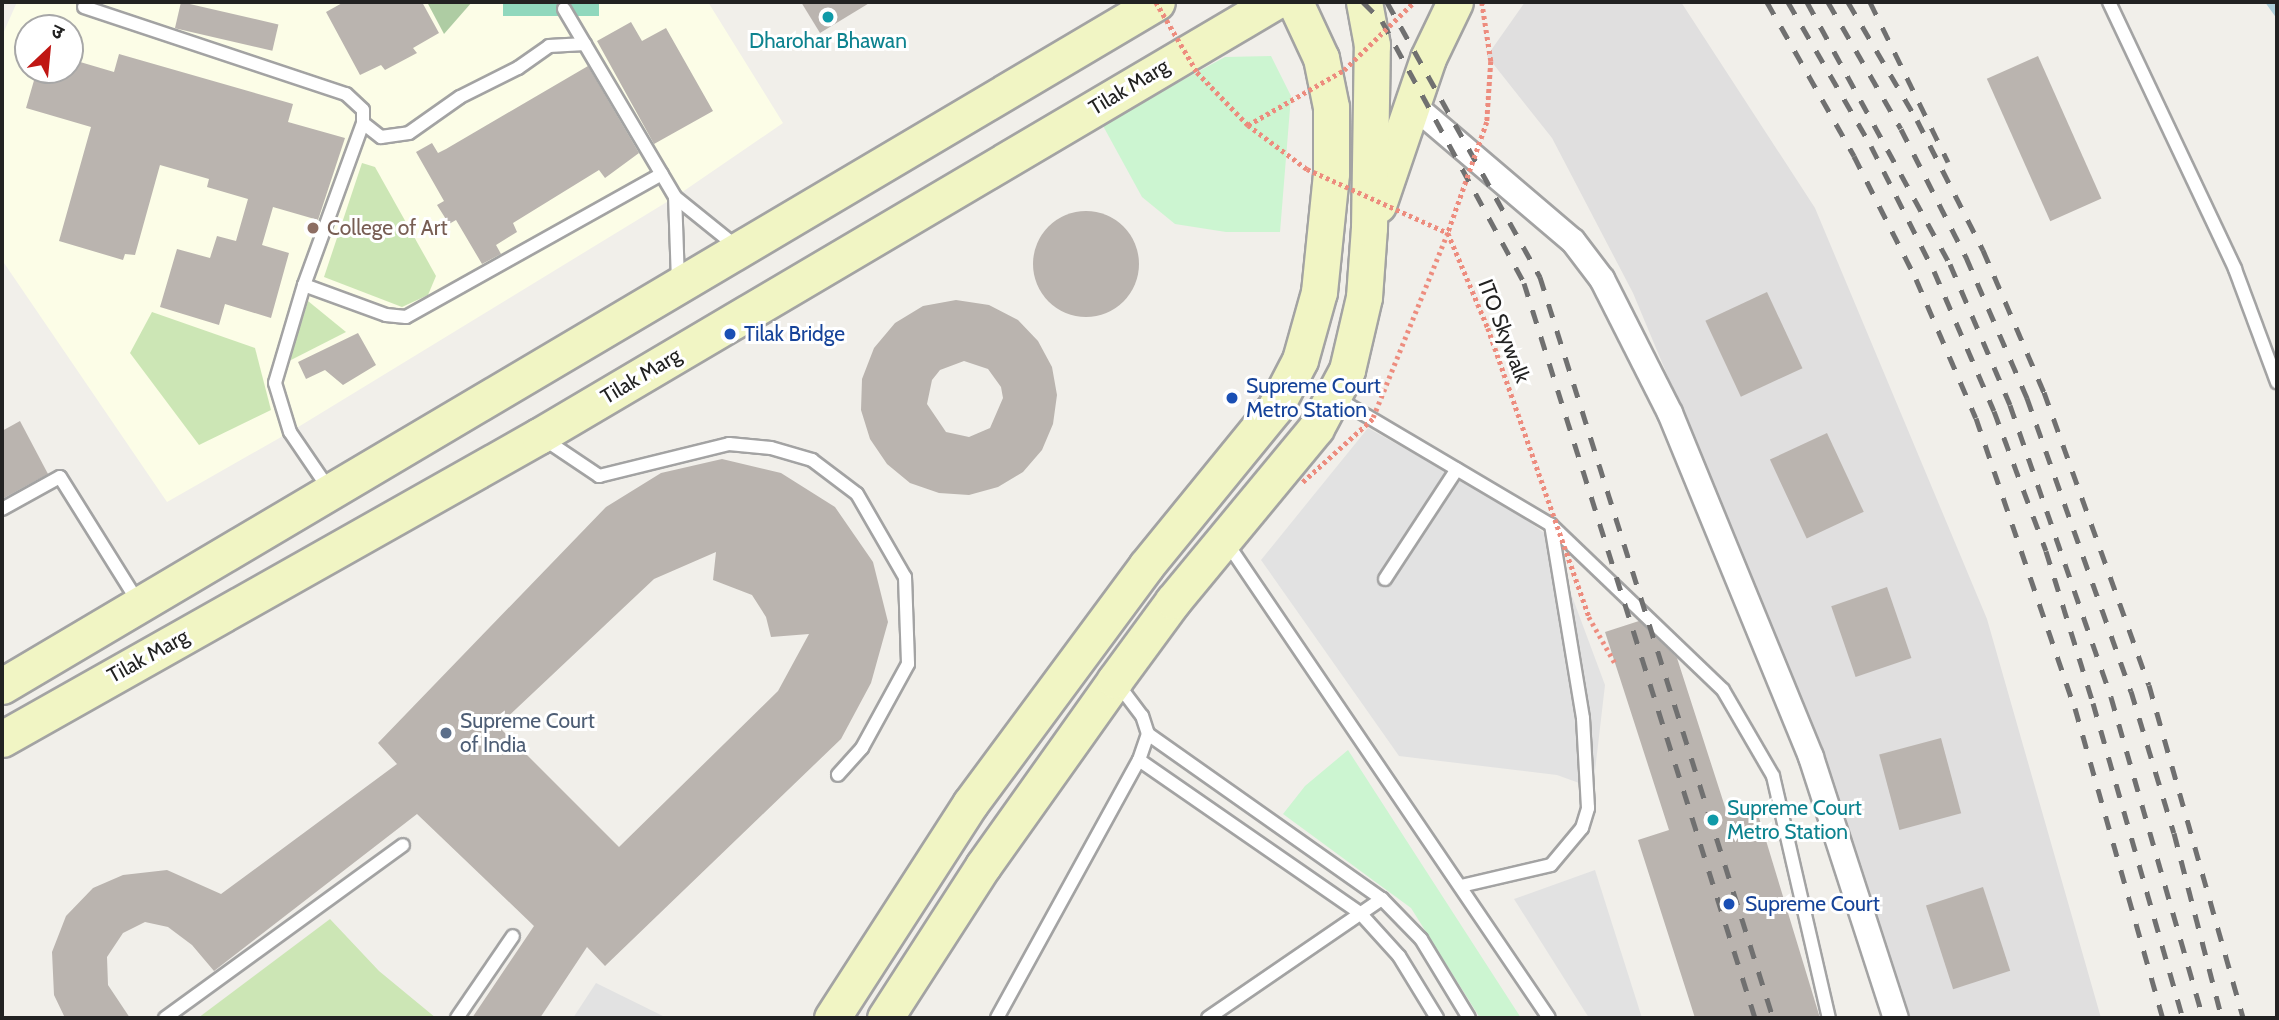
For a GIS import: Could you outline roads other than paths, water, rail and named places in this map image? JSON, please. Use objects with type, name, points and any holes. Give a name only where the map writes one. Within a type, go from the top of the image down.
[{"type":"main road","points":[[2,684],[1157,2]]},
{"type":"main road","name":"Tilak Marg","points":[[2,739],[539,436],[1273,2]]},
{"type":"main road","points":[[832,1018],[970,804],[1146,566],[1276,408],[1300,360],[1320,287],[1331,173],[1331,107],[1321,58],[1295,2]]},
{"type":"main road","points":[[885,1018],[983,866],[1115,680],[1316,428],[1348,370],[1364,297],[1369,228],[1372,45],[1364,2]]},
{"type":"main road","points":[[1369,228],[1428,58],[1455,2]]},
{"type":"main road","points":[[1320,287],[1364,297]]},
{"type":"main road","points":[[379,463],[408,510]]},
{"type":"street","points":[[1413,105],[1573,241],[1602,279],[1670,413],[1811,757],[1896,1018]]},
{"type":"lane","points":[[2109,2],[2235,269],[2277,382]]},
{"type":"lane","points":[[84,7],[346,94],[363,110],[363,123],[304,285],[275,383],[290,432],[331,491]]},
{"type":"lane","points":[[564,9],[675,197],[740,250]]},
{"type":"lane","points":[[363,123],[381,137],[409,133],[460,97],[517,68],[549,46],[585,44]]},
{"type":"lane","points":[[304,285],[386,315],[406,317],[662,174]]},
{"type":"lane","points":[[675,197],[678,286]]},
{"type":"lane","points":[[1334,396],[1551,525],[1723,690],[1773,776],[1829,1018]]},
{"type":"lane","points":[[539,436],[599,476],[729,444],[771,449],[811,460],[857,494],[905,578],[908,664],[862,748],[838,775]]},
{"type":"lane","points":[[1385,579],[1457,469]]},
{"type":"lane","points":[[2,509],[60,477],[140,604]]},
{"type":"lane","points":[[1461,886],[1550,866],[1582,828],[1588,808],[1583,718],[1551,525]]},
{"type":"lane","points":[[1225,540],[1549,1018]]},
{"type":"lane","points":[[1115,680],[1142,716],[1148,734],[1382,899],[1421,939],[1469,1018]]},
{"type":"lane","points":[[997,1018],[1139,760],[1148,734]]},
{"type":"lane","points":[[1139,760],[1360,913],[1399,956],[1437,1018]]},
{"type":"lane","points":[[165,1018],[403,845]]},
{"type":"lane","points":[[1208,1018],[1382,899]]},
{"type":"lane","points":[[457,1018],[513,936]]},
{"type":"waterway","points":[[2269,2],[2277,13]]},
{"type":"railway","points":[[1363,2],[1382,21],[1524,283],[1755,1018]]},
{"type":"railway","points":[[1387,2],[1540,277],[1773,1018]]},
{"type":"railway","points":[[1767,2],[1854,156],[1916,279],[1976,418],[2075,708],[2163,1018]]},
{"type":"railway","points":[[1788,2],[1871,146],[1934,271],[1994,411],[2046,551],[2093,703],[2183,1018]]},
{"type":"railway","points":[[1807,2],[1950,264],[2010,405],[2111,697],[2203,1018]]},
{"type":"railway","points":[[1828,2],[1901,129],[1966,257],[2027,398],[2131,691],[2174,833],[2222,1018]]},
{"type":"railway","points":[[1848,2],[1917,120],[1983,250],[2044,392],[2149,685],[2243,1018]]},
{"type":"railway","points":[[1870,2],[1948,162]]},
{"type":"place","name":"Dharohar Bhawan","points":[[828,17]]},
{"type":"place","name":"College of Art","points":[[313,228]]},
{"type":"place","name":"Tilak Bridge","points":[[730,334]]},
{"type":"place","name":"Supreme Court‌ Metro Station","points":[[1232,398]]},
{"type":"place","name":"Supreme Court of India","points":[[446,733]]},
{"type":"place","name":"Supreme Court Metro Station","points":[[1713,820]]},
{"type":"place","name":"Supreme Court","points":[[1729,904]]}]
